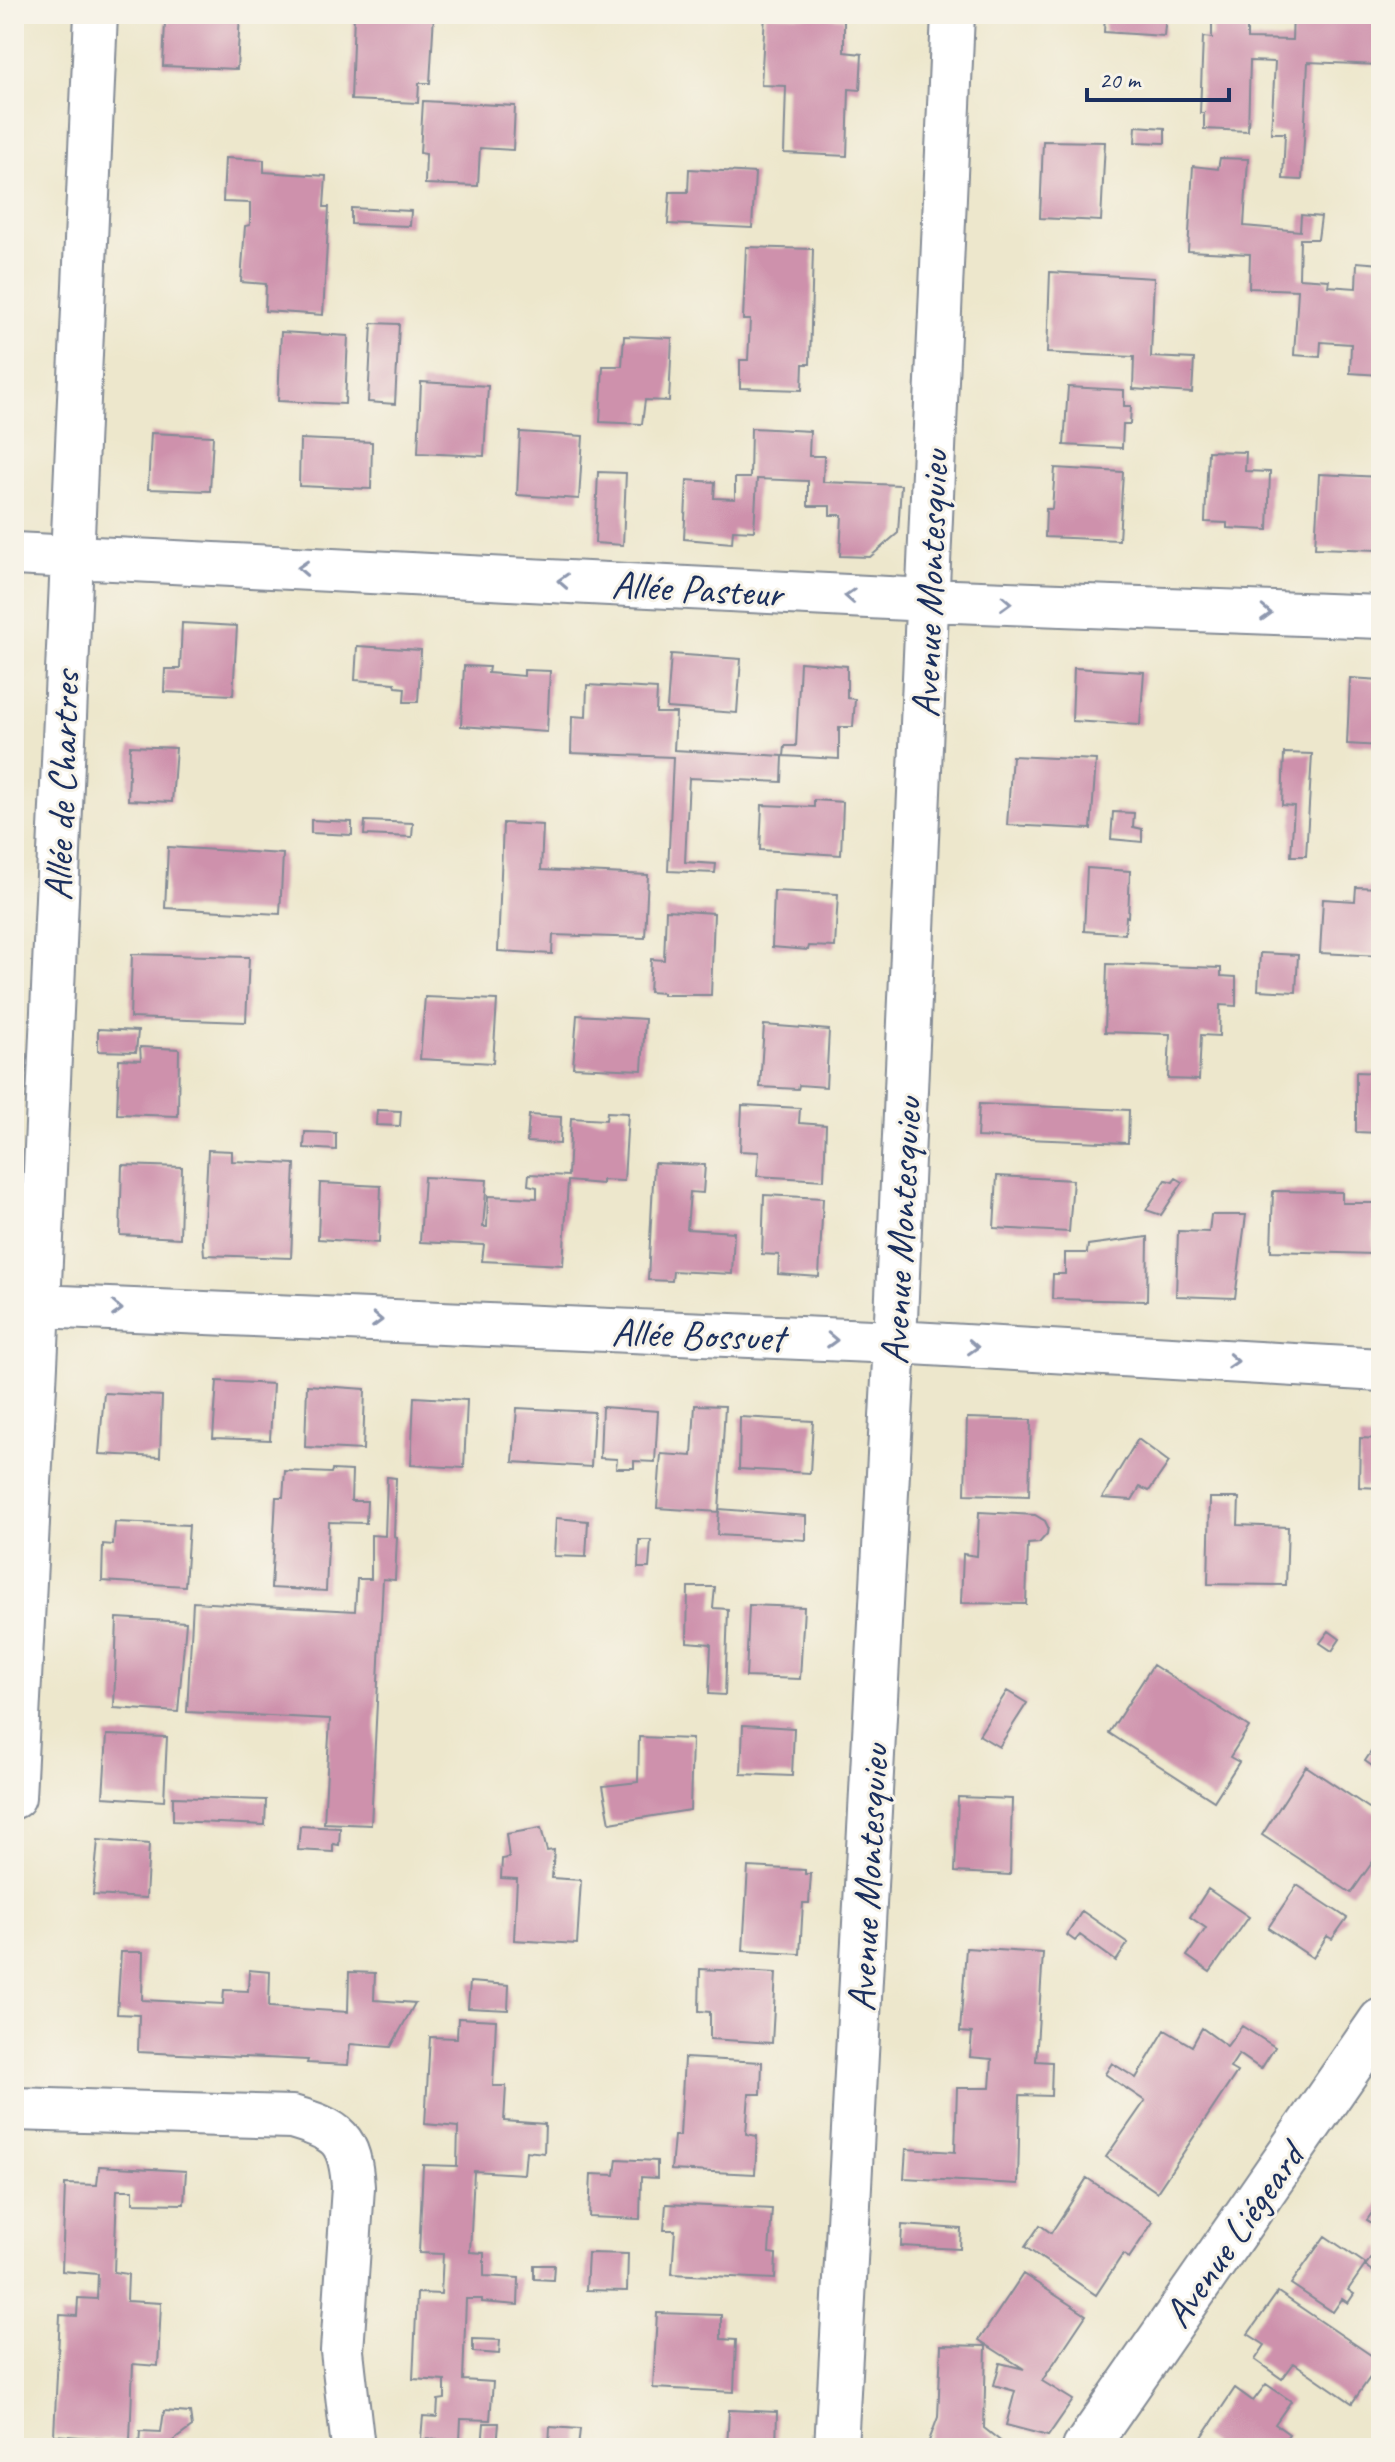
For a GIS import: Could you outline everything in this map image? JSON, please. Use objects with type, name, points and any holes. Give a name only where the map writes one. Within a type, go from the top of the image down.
[{"type":"street","name":"Allée de Chartres","points":[[14,1797],[26,1305],[71,557],[96,14]]},
{"type":"street","name":"Avenue Montesquieu","points":[[836,2448],[895,1342],[953,14]]},
{"type":"street","name":"Allée Pasteur","points":[[14,554],[928,600],[1381,617]]},
{"type":"street","name":"Allée Bossuet","points":[[26,1305],[895,1342],[1381,1370]]},
{"type":"street","name":"Avenue Liégeard","points":[[1085,2448],[1381,2021]]},
{"type":"street","points":[[14,2109],[292,2117],[329,2130],[343,2143],[351,2160],[353,2187],[342,2351],[353,2448]]},
{"type":"building","points":[[170,14],[240,14],[237,69],[163,66],[165,22],[169,22]]},
{"type":"building","points":[[354,14],[434,14],[430,83],[419,83],[418,103],[351,100]]},
{"type":"building","points":[[765,14],[844,18],[844,52],[862,54],[860,90],[849,89],[847,156],[784,153],[786,86],[761,85]]},
{"type":"building","points":[[1105,14],[1166,14],[1164,36],[1104,32]]},
{"type":"building","points":[[1212,14],[1247,15],[1247,39],[1292,40],[1293,14],[1381,14],[1380,65],[1308,62],[1302,180],[1283,179],[1285,133],[1271,133],[1275,62],[1250,61],[1248,131],[1204,129],[1204,113],[1200,113],[1203,37],[1212,38]]},
{"type":"building","points":[[14,23],[22,24],[19,134],[14,134]]},
{"type":"building","points":[[423,101],[515,106],[513,150],[480,148],[478,186],[425,184],[426,154],[420,153]]},
{"type":"building","points":[[1136,126],[1165,128],[1165,143],[1135,142]]},
{"type":"building","points":[[1043,141],[1105,142],[1101,221],[1040,218]]},
{"type":"building","points":[[225,158],[264,160],[264,172],[326,176],[324,207],[329,207],[323,315],[265,311],[266,284],[241,282],[245,226],[250,225],[250,203],[223,202]]},
{"type":"building","points":[[1220,158],[1248,159],[1244,226],[1300,231],[1301,215],[1321,217],[1318,239],[1300,239],[1299,278],[1329,280],[1328,286],[1356,288],[1357,262],[1381,264],[1381,375],[1350,373],[1351,344],[1321,342],[1320,357],[1294,355],[1298,290],[1249,288],[1250,254],[1188,251],[1193,166],[1218,169]]},
{"type":"building","points":[[689,169],[755,173],[752,228],[668,224],[670,192],[688,192]]},
{"type":"building","points":[[351,208],[411,211],[410,226],[351,224]]},
{"type":"building","points":[[746,247],[813,249],[810,364],[803,364],[802,390],[740,388],[740,360],[748,360],[750,320],[743,320]]},
{"type":"building","points":[[1050,272],[1154,278],[1151,357],[1194,359],[1192,393],[1133,389],[1134,357],[1047,353]]},
{"type":"building","points":[[372,323],[399,324],[395,404],[368,402]]},
{"type":"building","points":[[281,332],[348,336],[345,404],[278,401]]},
{"type":"building","points":[[624,336],[672,338],[669,401],[645,400],[642,424],[600,422],[603,366],[622,366]]},
{"type":"building","points":[[421,382],[488,386],[484,456],[418,453]]},
{"type":"building","points":[[1068,387],[1124,390],[1124,406],[1131,406],[1130,424],[1123,424],[1122,448],[1064,445]]},
{"type":"building","points":[[751,428],[810,431],[809,456],[824,456],[823,482],[901,485],[898,533],[870,557],[840,556],[842,515],[830,515],[830,506],[808,506],[808,481],[757,479],[754,531],[733,530],[732,543],[684,539],[687,480],[715,482],[714,498],[735,499],[735,478],[750,478]]},
{"type":"building","points":[[520,432],[583,436],[579,499],[517,495]]},
{"type":"building","points":[[151,433],[213,436],[210,491],[148,489]]},
{"type":"building","points":[[300,439],[372,442],[371,489],[299,486]]},
{"type":"building","points":[[1208,451],[1246,452],[1245,471],[1270,472],[1268,530],[1227,528],[1227,523],[1205,522]]},
{"type":"building","points":[[1055,468],[1123,472],[1119,540],[1045,537],[1046,509],[1052,509]]},
{"type":"building","points":[[598,472],[626,473],[623,545],[595,543]]},
{"type":"building","points":[[1319,474],[1381,477],[1381,550],[1315,548]]},
{"type":"building","points":[[182,623],[237,626],[233,695],[164,692],[165,669],[180,669]]},
{"type":"building","points":[[357,646],[421,650],[418,702],[404,702],[405,688],[396,687],[395,683],[355,680]]},
{"type":"building","points":[[671,654],[741,659],[737,713],[667,708]]},
{"type":"building","points":[[800,662],[847,666],[847,698],[855,699],[853,727],[839,727],[839,759],[784,756],[785,746],[796,746]]},
{"type":"building","points":[[464,666],[489,667],[488,673],[524,676],[524,670],[550,671],[547,732],[461,726]]},
{"type":"building","points":[[1074,668],[1144,672],[1140,725],[1072,721]]},
{"type":"building","points":[[1350,678],[1381,680],[1381,746],[1347,744]]},
{"type":"building","points":[[587,685],[657,689],[656,713],[676,713],[674,750],[783,756],[782,782],[689,778],[685,862],[716,864],[715,873],[668,871],[673,757],[571,753],[572,716],[586,717]]},
{"type":"building","points":[[130,746],[176,748],[172,802],[128,800]]},
{"type":"building","points":[[1284,753],[1312,754],[1306,856],[1291,856],[1294,806],[1282,805]]},
{"type":"building","points":[[1012,756],[1096,760],[1091,829],[1007,825]]},
{"type":"building","points":[[814,800],[843,802],[841,855],[760,850],[762,805],[814,807]]},
{"type":"building","points":[[1113,812],[1134,813],[1133,827],[1142,829],[1142,842],[1111,839]]},
{"type":"building","points":[[311,820],[352,822],[352,835],[311,833]]},
{"type":"building","points":[[365,821],[413,823],[412,837],[364,835]]},
{"type":"building","points":[[503,823],[543,825],[541,870],[648,875],[645,938],[553,935],[552,954],[498,951]]},
{"type":"building","points":[[168,847],[283,854],[280,914],[165,908]]},
{"type":"building","points":[[1087,868],[1130,871],[1125,934],[1084,931]]},
{"type":"building","points":[[1356,887],[1381,888],[1381,956],[1320,953],[1323,899],[1355,901]]},
{"type":"building","points":[[774,891],[838,894],[835,947],[809,946],[808,950],[772,947]]},
{"type":"building","points":[[666,910],[714,913],[711,995],[649,992],[651,959],[664,960]]},
{"type":"building","points":[[1260,953],[1298,955],[1296,992],[1258,990]]},
{"type":"building","points":[[132,954],[249,957],[246,1022],[130,1018]]},
{"type":"building","points":[[1107,964],[1221,968],[1221,976],[1236,977],[1236,1006],[1220,1005],[1219,1036],[1201,1035],[1199,1080],[1168,1079],[1170,1034],[1105,1032]]},
{"type":"building","points":[[425,997],[497,1000],[493,1063],[420,1059]]},
{"type":"building","points":[[577,1015],[645,1019],[642,1070],[573,1067]]},
{"type":"building","points":[[764,1025],[829,1030],[826,1087],[760,1087]]},
{"type":"building","points":[[98,1029],[138,1031],[136,1052],[98,1051]]},
{"type":"building","points":[[140,1047],[179,1049],[178,1116],[117,1114],[119,1059],[141,1060]]},
{"type":"building","points":[[1356,1072],[1381,1073],[1381,1133],[1356,1132]]},
{"type":"building","points":[[979,1104],[1129,1110],[1128,1143],[977,1137]]},
{"type":"building","points":[[742,1105],[800,1108],[799,1123],[826,1125],[824,1180],[757,1176],[759,1152],[740,1151]]},
{"type":"building","points":[[377,1110],[401,1111],[400,1126],[376,1125]]},
{"type":"building","points":[[607,1112],[628,1113],[624,1181],[602,1180],[602,1184],[568,1181],[563,1265],[482,1261],[484,1245],[420,1242],[424,1177],[487,1180],[483,1227],[487,1227],[488,1196],[537,1198],[537,1187],[528,1185],[529,1174],[568,1176],[571,1118],[606,1120]]},
{"type":"building","points":[[529,1115],[561,1117],[560,1144],[527,1142]]},
{"type":"building","points":[[305,1132],[336,1133],[336,1150],[304,1148]]},
{"type":"building","points":[[208,1150],[232,1151],[232,1161],[295,1164],[291,1258],[204,1255]]},
{"type":"building","points":[[654,1163],[705,1165],[703,1193],[690,1192],[687,1229],[734,1232],[732,1274],[673,1271],[672,1281],[648,1280]]},
{"type":"building","points":[[122,1165],[182,1167],[180,1238],[120,1235]]},
{"type":"building","points":[[997,1176],[1073,1180],[1069,1232],[994,1228]]},
{"type":"building","points":[[1176,1178],[1183,1182],[1161,1215],[1146,1210],[1166,1180],[1173,1182]]},
{"type":"building","points":[[320,1183],[381,1186],[379,1243],[318,1239]]},
{"type":"building","points":[[1273,1191],[1342,1192],[1342,1203],[1374,1203],[1373,1254],[1271,1251]]},
{"type":"building","points":[[764,1195],[823,1198],[819,1277],[778,1274],[779,1255],[762,1254]]},
{"type":"building","points":[[1211,1215],[1246,1215],[1235,1298],[1176,1296],[1178,1231],[1209,1232]]},
{"type":"building","points":[[1148,1237],[1147,1301],[1052,1299],[1053,1274],[1065,1274],[1065,1253],[1087,1253],[1088,1245]]},
{"type":"building","points":[[217,1381],[273,1384],[270,1440],[213,1438]]},
{"type":"building","points":[[307,1385],[365,1389],[363,1450],[305,1447]]},
{"type":"building","points":[[104,1393],[162,1396],[160,1457],[99,1454]]},
{"type":"building","points":[[414,1397],[467,1400],[464,1468],[411,1465]]},
{"type":"building","points":[[695,1405],[725,1406],[719,1512],[657,1508],[661,1454],[692,1456]]},
{"type":"building","points":[[602,1407],[658,1411],[655,1462],[634,1461],[634,1468],[616,1468],[617,1459],[600,1458]]},
{"type":"building","points":[[517,1408],[594,1412],[591,1467],[513,1462]]},
{"type":"building","points":[[740,1417],[813,1421],[810,1473],[739,1469]]},
{"type":"building","points":[[967,1418],[1031,1420],[1029,1496],[965,1494]]},
{"type":"building","points":[[1360,1438],[1381,1439],[1381,1488],[1359,1487]]},
{"type":"building","points":[[1138,1439],[1169,1462],[1149,1491],[1140,1487],[1132,1500],[1102,1498]]},
{"type":"building","points":[[332,1470],[352,1471],[351,1501],[367,1501],[366,1523],[329,1522],[326,1591],[271,1588],[276,1497],[283,1497],[285,1471],[331,1473]]},
{"type":"building","points":[[387,1477],[396,1478],[394,1536],[397,1537],[395,1580],[383,1579],[371,1825],[324,1823],[330,1719],[187,1712],[193,1602],[355,1611],[357,1579],[371,1579],[371,1535],[385,1536]]},
{"type":"building","points":[[1210,1498],[1239,1498],[1238,1525],[1288,1527],[1286,1585],[1208,1584]]},
{"type":"building","points":[[719,1509],[806,1516],[806,1540],[717,1535]]},
{"type":"building","points":[[979,1512],[1035,1515],[1045,1521],[1047,1534],[1039,1543],[1028,1544],[1026,1604],[961,1603],[963,1554],[977,1556]]},
{"type":"building","points":[[556,1518],[588,1521],[586,1557],[554,1556]]},
{"type":"building","points":[[115,1522],[189,1525],[185,1586],[102,1581],[103,1544],[113,1545]]},
{"type":"building","points":[[639,1540],[651,1540],[649,1568],[638,1568]]},
{"type":"building","points":[[688,1587],[715,1587],[713,1608],[728,1609],[725,1695],[709,1694],[711,1644],[687,1642]]},
{"type":"building","points":[[749,1605],[804,1607],[800,1679],[746,1677]]},
{"type":"building","points":[[117,1618],[186,1622],[178,1712],[114,1708]]},
{"type":"building","points":[[1329,1631],[1340,1639],[1332,1651],[1320,1643]]},
{"type":"building","points":[[1153,1665],[1249,1727],[1230,1757],[1239,1762],[1214,1801],[1109,1733]]},
{"type":"building","points":[[1007,1691],[1027,1703],[999,1747],[979,1735]]},
{"type":"building","points":[[743,1725],[794,1728],[792,1776],[741,1774]]},
{"type":"building","points":[[107,1735],[167,1737],[164,1801],[103,1797]]},
{"type":"building","points":[[639,1737],[692,1739],[690,1810],[610,1823],[603,1786],[638,1782]]},
{"type":"building","points":[[1381,1737],[1381,1772],[1365,1761]]},
{"type":"building","points":[[1306,1766],[1381,1816],[1381,1850],[1351,1893],[1262,1835]]},
{"type":"building","points":[[173,1797],[266,1800],[265,1825],[173,1821]]},
{"type":"building","points":[[958,1797],[1012,1799],[1010,1875],[955,1872]]},
{"type":"building","points":[[300,1826],[340,1828],[339,1845],[333,1844],[333,1852],[298,1850]]},
{"type":"building","points":[[541,1828],[547,1851],[554,1850],[552,1878],[581,1880],[577,1944],[514,1940],[517,1879],[501,1878],[502,1859],[509,1858],[506,1834]]},
{"type":"building","points":[[98,1840],[149,1844],[146,1898],[93,1895]]},
{"type":"building","points":[[748,1867],[805,1870],[805,1874],[811,1874],[809,1903],[803,1903],[800,1954],[743,1951]]},
{"type":"building","points":[[1297,1885],[1347,1918],[1332,1939],[1327,1936],[1313,1958],[1268,1928]]},
{"type":"building","points":[[1208,1889],[1249,1917],[1210,1972],[1187,1956],[1206,1928],[1190,1917]]},
{"type":"building","points":[[1082,1911],[1128,1943],[1116,1961],[1080,1935],[1075,1941],[1067,1935]]},
{"type":"building","points":[[966,1948],[1043,1953],[1036,2061],[1052,2062],[1051,2096],[1020,2095],[1018,2184],[904,2178],[906,2149],[955,2152],[957,2088],[990,2088],[992,2059],[970,2057],[972,2033],[960,2032]]},
{"type":"building","points":[[121,1952],[143,1952],[142,2000],[223,2004],[224,1990],[248,1991],[249,1970],[270,1972],[269,2007],[348,2012],[349,1972],[375,1973],[374,2000],[415,2003],[391,2047],[350,2044],[348,2065],[307,2063],[308,2060],[138,2052],[139,2015],[117,2014]]},
{"type":"building","points":[[700,1969],[776,1973],[772,2043],[710,2039],[710,2012],[699,2011]]},
{"type":"building","points":[[470,1982],[509,1985],[508,2010],[468,2008]]},
{"type":"building","points":[[458,2018],[496,2020],[493,2086],[506,2086],[504,2121],[545,2124],[544,2153],[526,2151],[524,2174],[474,2171],[470,2252],[484,2253],[484,2276],[519,2278],[518,2305],[466,2299],[463,2380],[493,2382],[490,2420],[461,2419],[460,2441],[421,2439],[423,2416],[437,2417],[438,2400],[445,2399],[445,2381],[413,2379],[417,2293],[441,2294],[443,2254],[419,2253],[423,2165],[457,2166],[458,2127],[425,2124],[430,2037],[457,2038]]},
{"type":"building","points":[[1242,2026],[1275,2047],[1261,2069],[1239,2054],[1230,2068],[1237,2072],[1157,2192],[1106,2157],[1145,2101],[1105,2074],[1112,2063],[1136,2078],[1165,2030],[1192,2046],[1202,2028],[1227,2046]]},
{"type":"building","points":[[684,2058],[762,2062],[761,2094],[749,2094],[746,2134],[757,2136],[755,2174],[671,2170],[674,2136],[680,2136]]},
{"type":"building","points":[[617,2159],[657,2161],[657,2178],[641,2177],[640,2219],[589,2217],[591,2174],[615,2175]]},
{"type":"building","points":[[99,2166],[186,2171],[184,2204],[133,2203],[133,2190],[117,2190],[114,2272],[128,2274],[127,2301],[161,2303],[158,2366],[133,2364],[130,2441],[54,2435],[60,2315],[77,2316],[78,2298],[97,2299],[98,2274],[62,2271],[65,2184],[97,2185]]},
{"type":"building","points":[[1087,2178],[1153,2222],[1129,2258],[1123,2254],[1096,2295],[1025,2247],[1040,2225],[1051,2233]]},
{"type":"building","points":[[1381,2200],[1381,2229],[1367,2220]]},
{"type":"building","points":[[666,2204],[772,2209],[769,2253],[776,2254],[775,2279],[672,2274],[675,2230],[664,2230]]},
{"type":"building","points":[[902,2225],[961,2229],[960,2249],[901,2246]]},
{"type":"building","points":[[1325,2236],[1366,2264],[1348,2290],[1354,2294],[1348,2303],[1342,2299],[1333,2312],[1291,2284]]},
{"type":"building","points":[[1379,2247],[1381,2249],[1381,2277],[1365,2266]]},
{"type":"building","points":[[588,2253],[628,2254],[627,2291],[586,2290]]},
{"type":"building","points":[[534,2265],[554,2265],[553,2280],[534,2279]]},
{"type":"building","points":[[1023,2274],[1086,2315],[1042,2381],[1073,2400],[1048,2436],[1006,2425],[1015,2391],[994,2385],[1000,2363],[1024,2369],[979,2340]]},
{"type":"building","points":[[1278,2292],[1381,2362],[1352,2403],[1294,2363],[1282,2379],[1255,2360],[1265,2345],[1248,2334]]},
{"type":"building","points":[[657,2313],[721,2315],[721,2339],[736,2340],[734,2392],[653,2388]]},
{"type":"building","points":[[473,2339],[500,2340],[499,2354],[473,2352]]},
{"type":"building","points":[[941,2345],[986,2346],[984,2428],[1003,2443],[1001,2448],[944,2448],[929,2441],[938,2417]]},
{"type":"building","points":[[1266,2384],[1291,2401],[1275,2424],[1289,2434],[1280,2448],[1218,2448],[1202,2437],[1235,2388],[1253,2401]]},
{"type":"building","points":[[729,2410],[777,2412],[776,2448],[727,2448]]},
{"type":"building","points":[[164,2411],[190,2413],[192,2427],[163,2448],[139,2446],[140,2431],[161,2432]]},
{"type":"building","points":[[484,2423],[499,2423],[497,2448],[482,2448]]},
{"type":"building","points":[[550,2427],[580,2429],[578,2448],[549,2448]]}]
